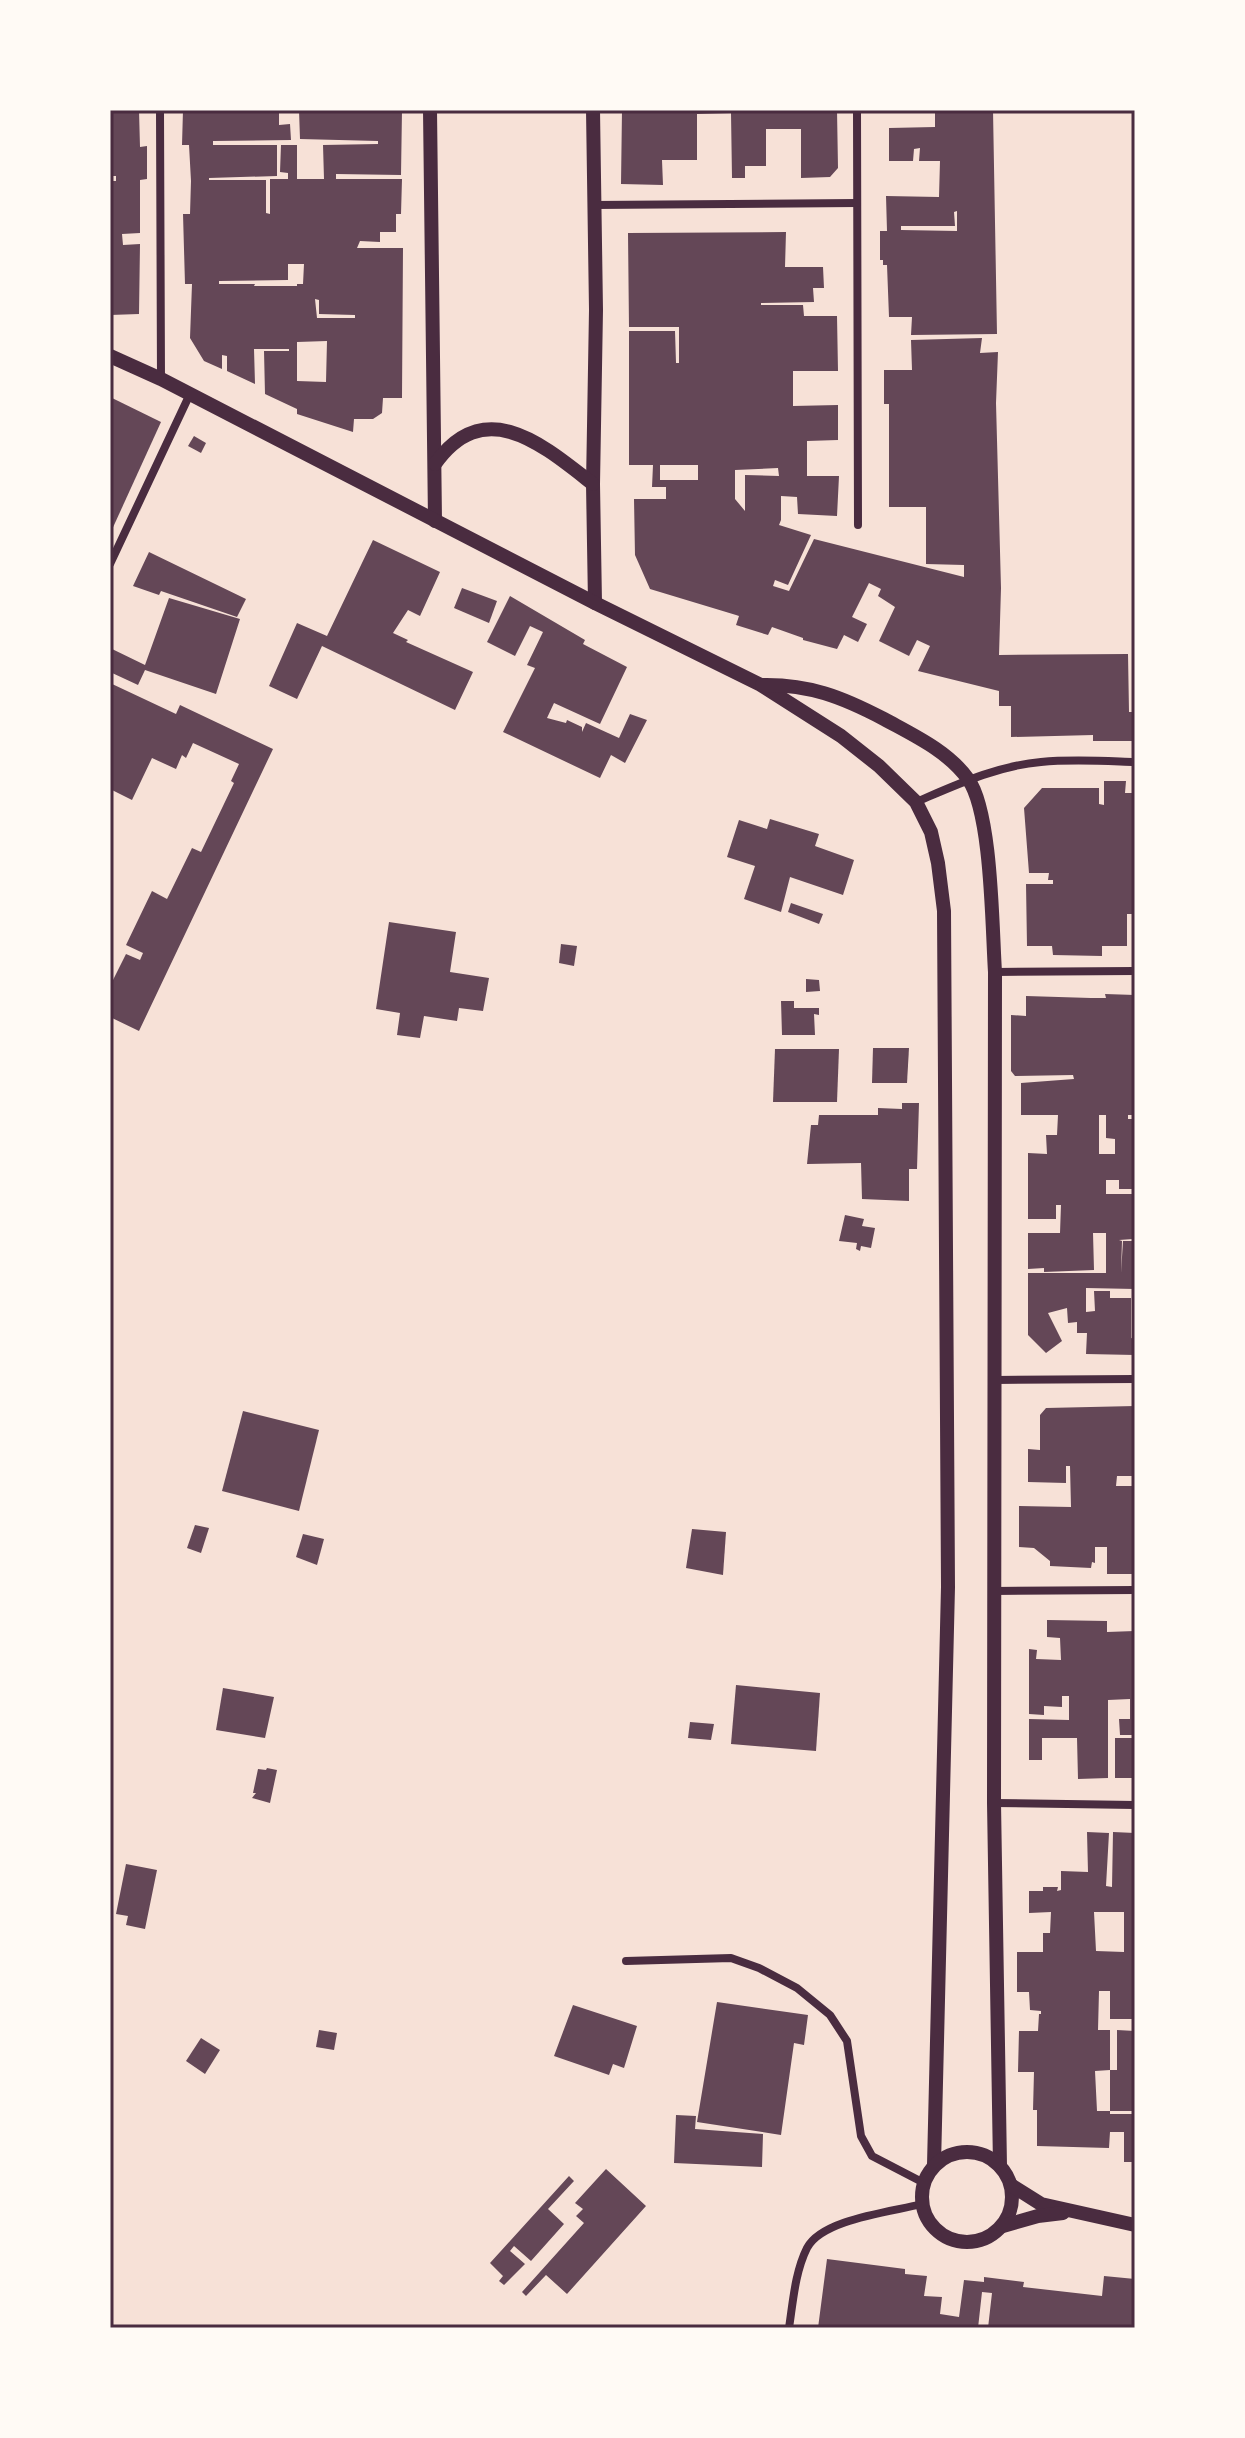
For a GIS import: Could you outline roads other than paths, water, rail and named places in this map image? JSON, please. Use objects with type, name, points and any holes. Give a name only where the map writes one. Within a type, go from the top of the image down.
[{"type":"street","points":[[160,110],[161,379]]},
{"type":"street","points":[[430,110],[435,521]]},
{"type":"street","points":[[593,110],[595,603]]},
{"type":"street","points":[[857,110],[858,525]]},
{"type":"street","points":[[593,205],[857,203]]},
{"type":"street","points":[[110,356],[161,379],[189,396],[761,685],[841,736],[879,766],[916,802],[931,832],[944,911],[948,1587],[934,2165]]},
{"type":"street","points":[[110,564],[189,396]]},
{"type":"street","points":[[435,464],[458,439],[479,429],[501,428],[549,450],[593,484]]},
{"type":"street","points":[[761,685],[788,684],[813,688],[868,711],[925,741],[969,780],[985,839],[995,972],[993,1591],[1000,2166]]},
{"type":"street","points":[[916,802],[999,769],[1041,762],[1135,762]]},
{"type":"street","points":[[995,972],[1135,971]]},
{"type":"street","points":[[994,1380],[1135,1379]]},
{"type":"street","points":[[993,1591],[1135,1590]]},
{"type":"street","points":[[994,1803],[1135,1805]]},
{"type":"street","points":[[626,1961],[731,1958],[759,1968],[797,1988],[830,2015],[847,2041],[861,2136],[872,2156],[924,2183]]},
{"type":"street","points":[[1003,2226],[1012,2207],[1011,2185],[1000,2166],[985,2155],[967,2152],[949,2155],[934,2165],[924,2183],[922,2204],[929,2224],[945,2238],[966,2244],[987,2239],[1003,2226],[1038,2216],[1075,2212]]},
{"type":"street","points":[[1011,2185],[1041,2204],[1135,2225]]},
{"type":"street","points":[[789,2328],[803,2259],[816,2236],[833,2226],[922,2204]]}]
